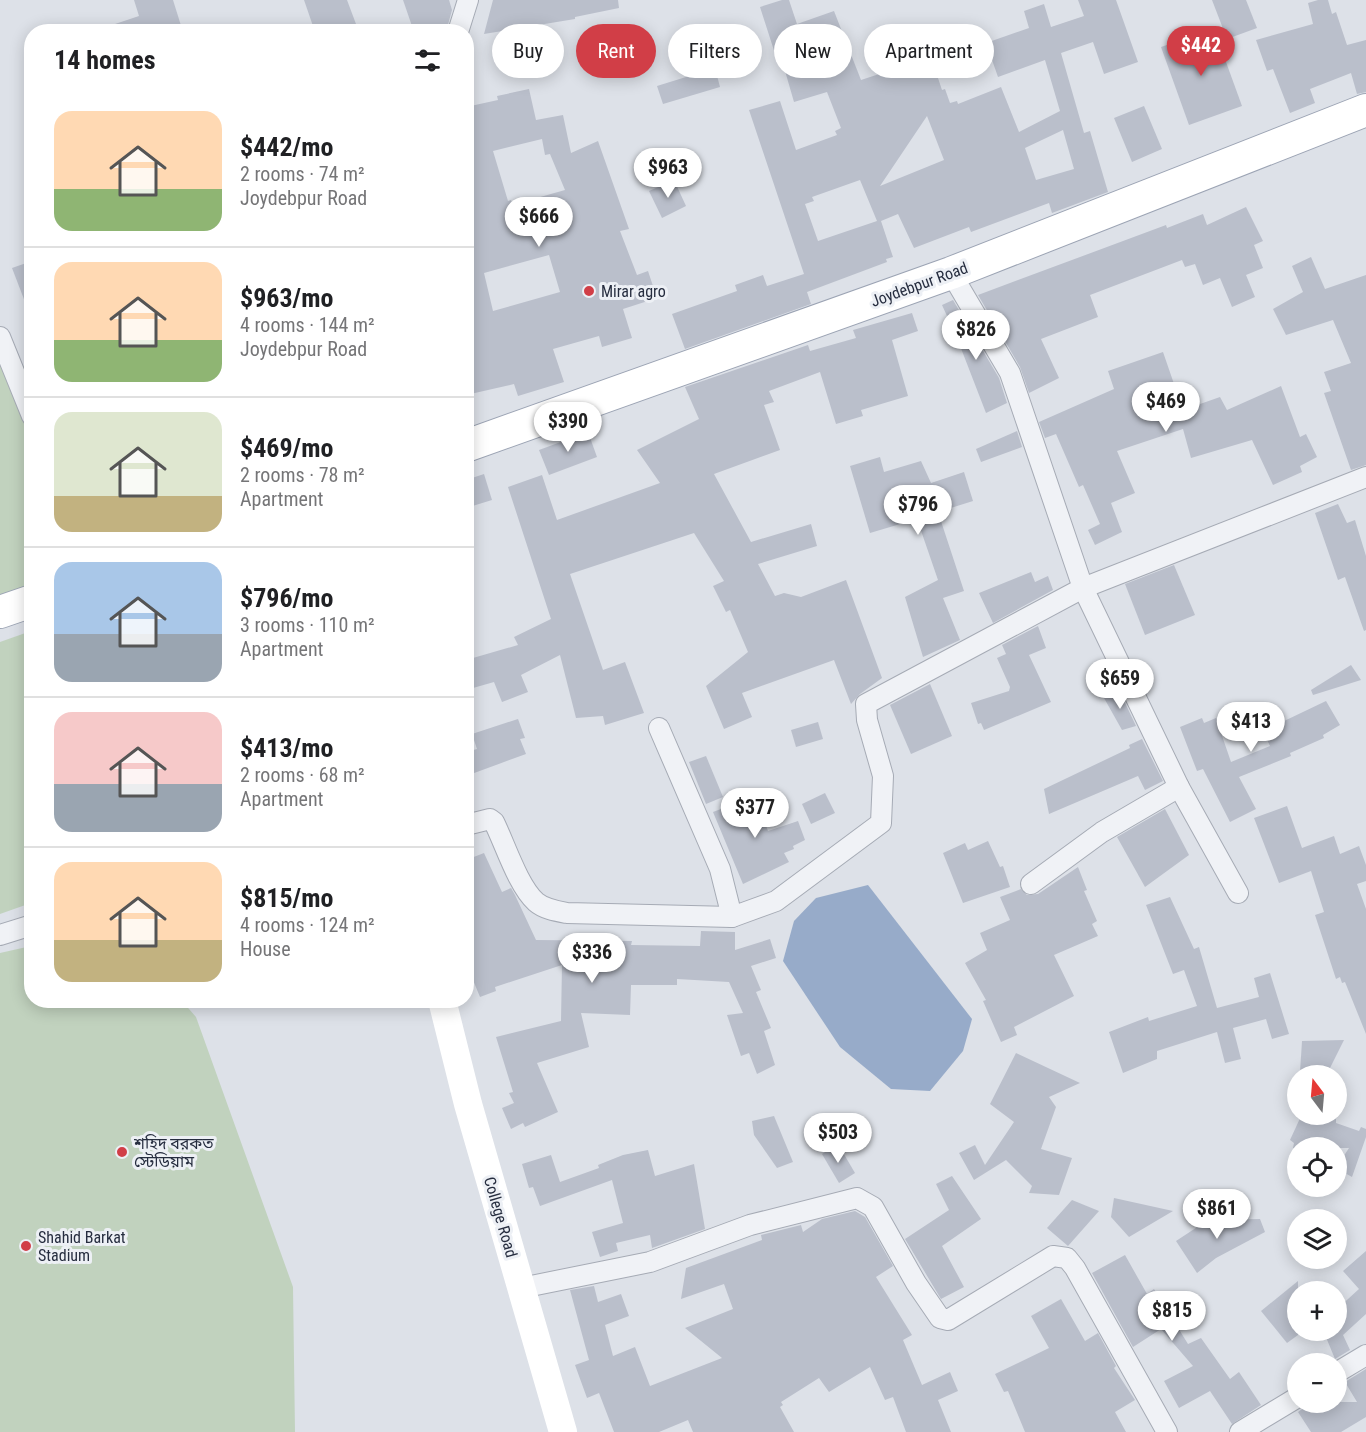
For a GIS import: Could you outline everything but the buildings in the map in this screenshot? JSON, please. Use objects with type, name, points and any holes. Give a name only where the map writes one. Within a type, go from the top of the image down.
[{"type":"main road","name":"Joydebpur Road","points":[[474,443],[951,273],[1366,110]]},
{"type":"main road","points":[[0,612],[24,603]]},
{"type":"main road","name":"College Road","points":[[444,1008],[563,1432]]},
{"type":"street","points":[[460,24],[468,0]]},
{"type":"street","points":[[951,273],[1010,373],[1083,588],[1179,787],[1238,893]]},
{"type":"street","points":[[0,337],[24,396]]},
{"type":"street","points":[[474,823],[490,819],[494,822],[527,892],[537,903],[567,914],[732,917],[777,901],[881,823],[883,776],[867,720],[866,704],[1083,588],[1366,477]]},
{"type":"street","points":[[659,728],[720,869],[732,917]]},
{"type":"street","points":[[1031,884],[1102,832],[1179,787]]},
{"type":"street","points":[[0,935],[24,928]]},
{"type":"street","points":[[521,1288],[650,1262],[750,1225],[857,1198],[873,1207],[916,1283],[940,1318],[948,1320],[1053,1256],[1067,1258],[1075,1268],[1167,1432]]},
{"type":"street","points":[[1347,1366],[1366,1355]]},
{"type":"street","points":[[1240,1432],[1287,1404]]},
{"type":"green space","points":[[0,342],[24,409],[24,594],[0,603]]},
{"type":"green space","points":[[24,633],[24,905],[0,914],[0,642]]},
{"type":"green space","name":"শহিদ বরকত স্টেডিয়াম","points":[[24,948],[24,1008],[188,1008],[196,1017],[293,1287],[295,1432],[0,1432],[0,953]]},
{"type":"water","points":[[868,885],[972,1019],[963,1051],[930,1091],[891,1089],[840,1047],[783,961],[794,921],[816,898]]},
{"type":"place","name":"Mirar agro","points":[[589,291]]},
{"type":"place","name":"শহিদ বরকত স্টেডিয়াম","points":[[122,1152]]},
{"type":"place","name":"Shahid Barkat Stadium","points":[[26,1246]]}]
